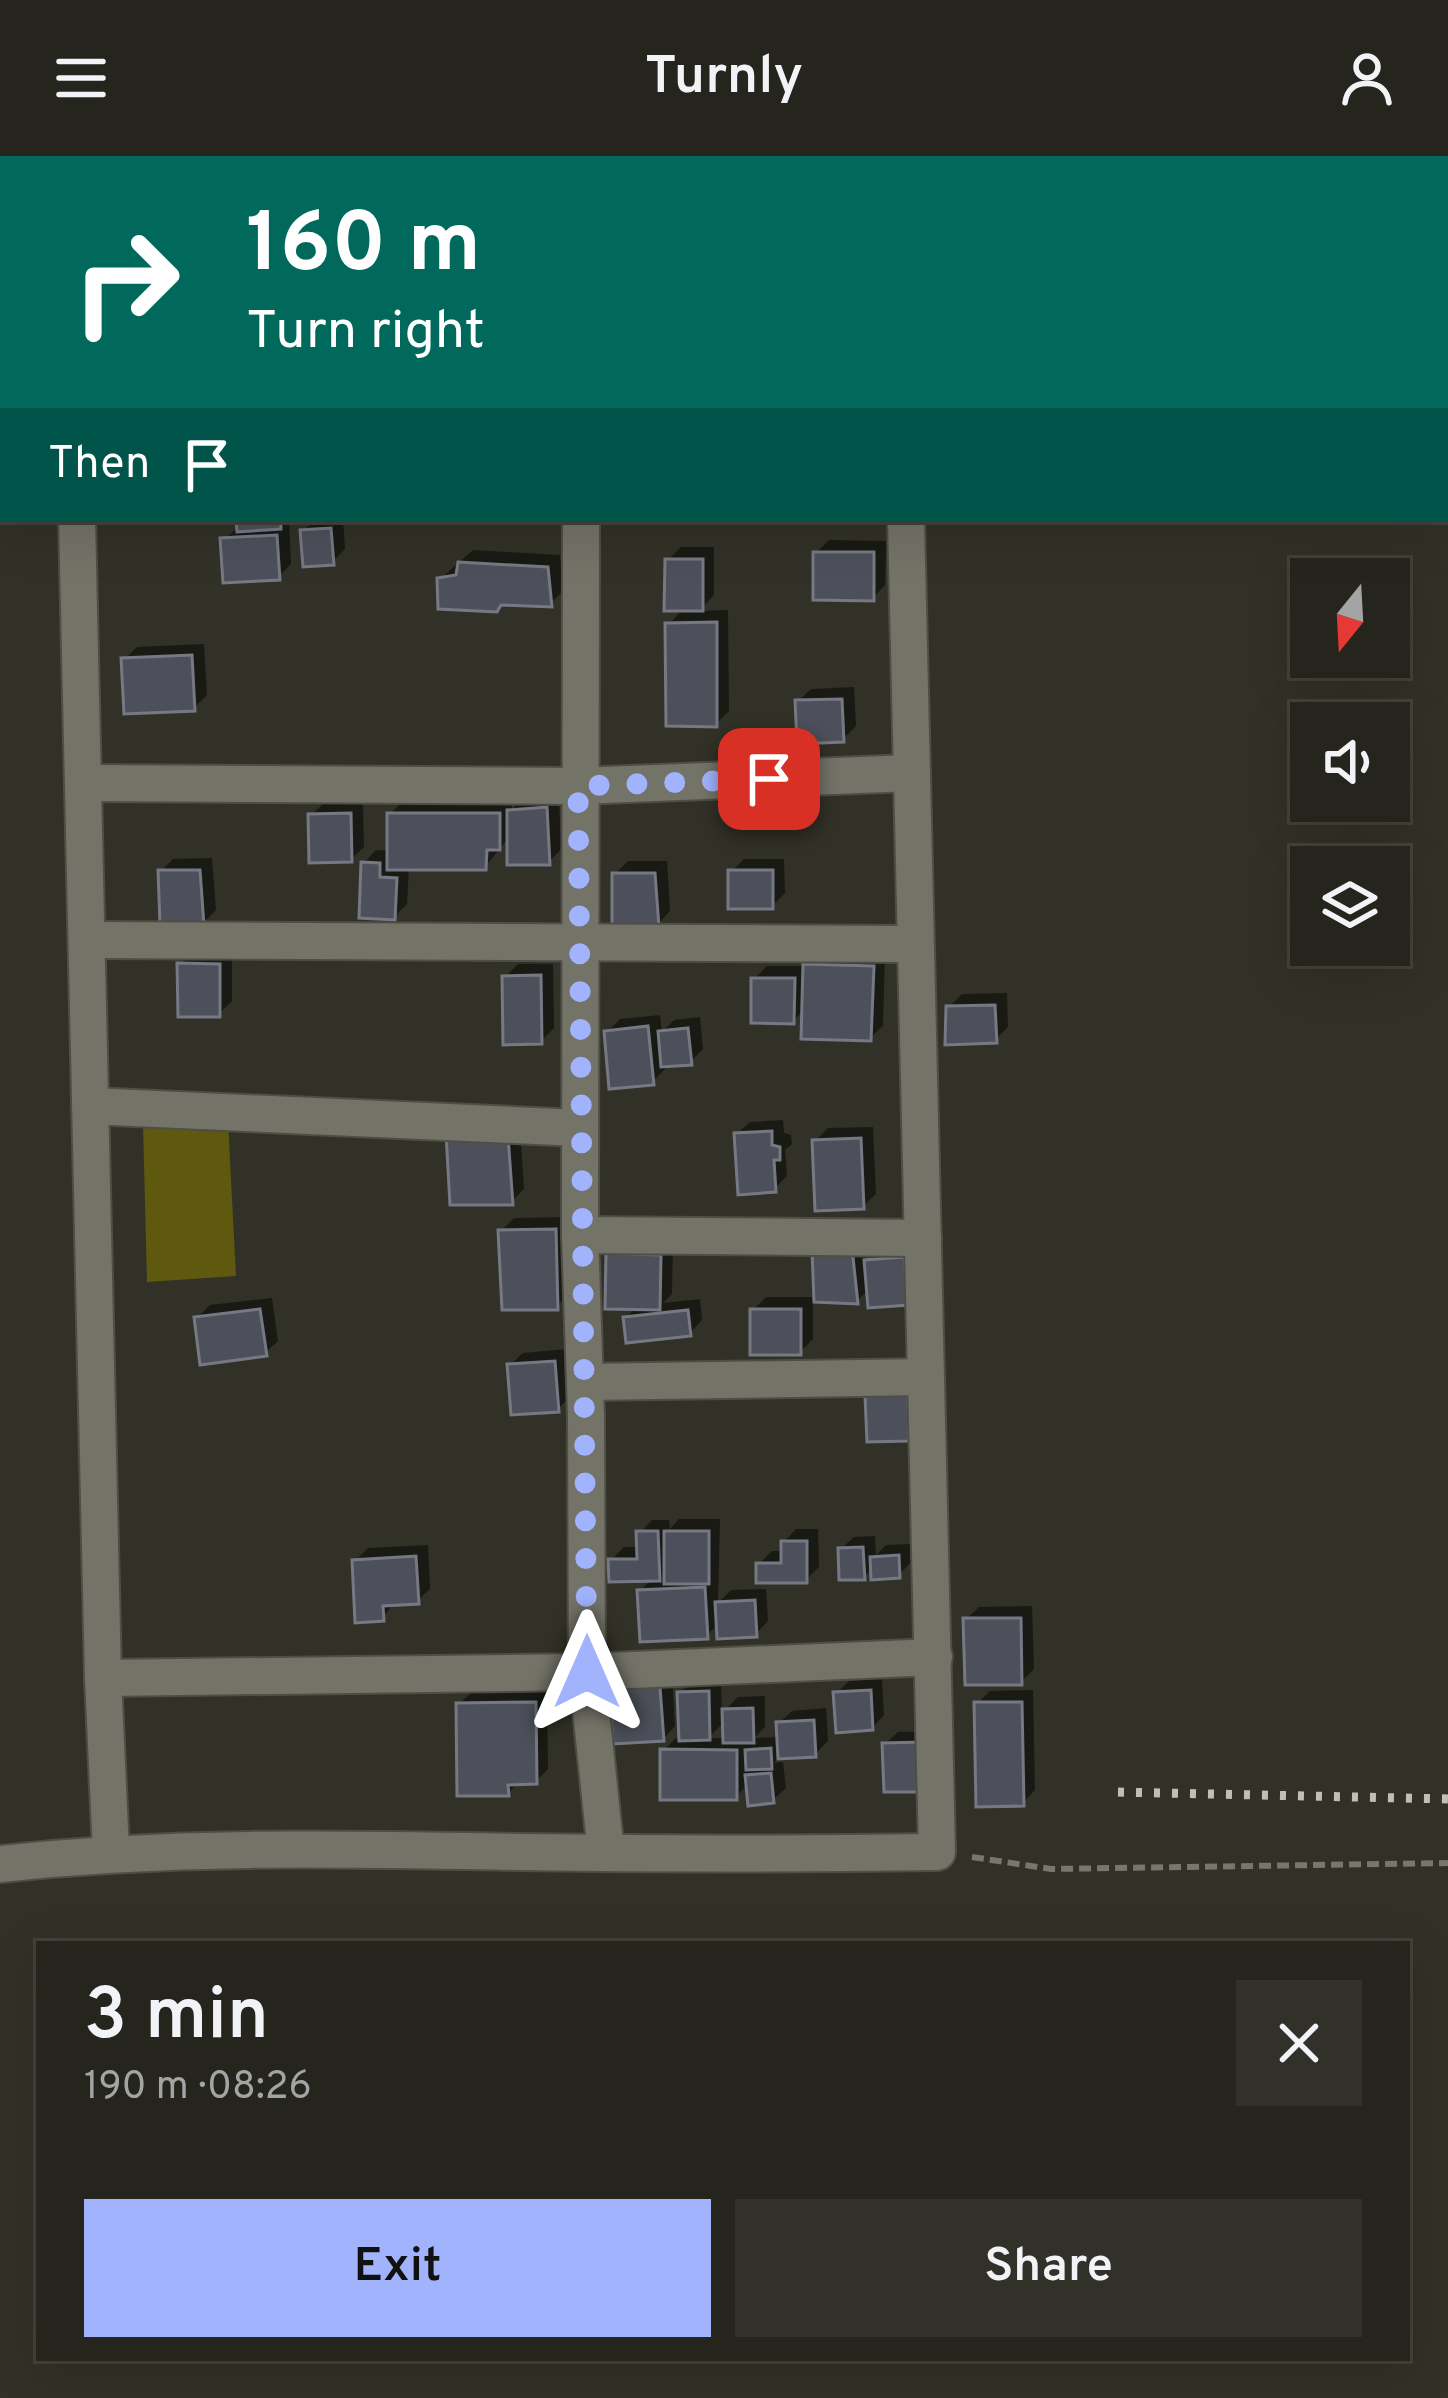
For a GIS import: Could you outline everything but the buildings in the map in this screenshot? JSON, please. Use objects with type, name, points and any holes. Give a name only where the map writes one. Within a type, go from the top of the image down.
[{"type":"street","points":[[76,522],[111,1852]]},
{"type":"street","points":[[581,522],[580,1234],[587,1672],[606,1853]]},
{"type":"street","points":[[0,1864],[111,1852],[240,1848],[937,1852],[906,522]]},
{"type":"street","points":[[83,783],[578,786],[912,773]]},
{"type":"street","points":[[87,940],[915,944]]},
{"type":"street","points":[[90,1106],[580,1128]]},
{"type":"street","points":[[580,1234],[922,1238]]},
{"type":"street","points":[[585,1382],[926,1377]]},
{"type":"street","points":[[103,1678],[587,1672],[934,1657]]},
{"type":"path","points":[[937,1852],[1051,1869],[1448,1864]]},
{"type":"shaded area","points":[[228,1121],[236,1276],[147,1282],[143,1124]]},
{"type":"railway","points":[[1118,1792],[1448,1799]]},
{"type":"route","points":[[587,1672],[578,786],[769,779]]}]
